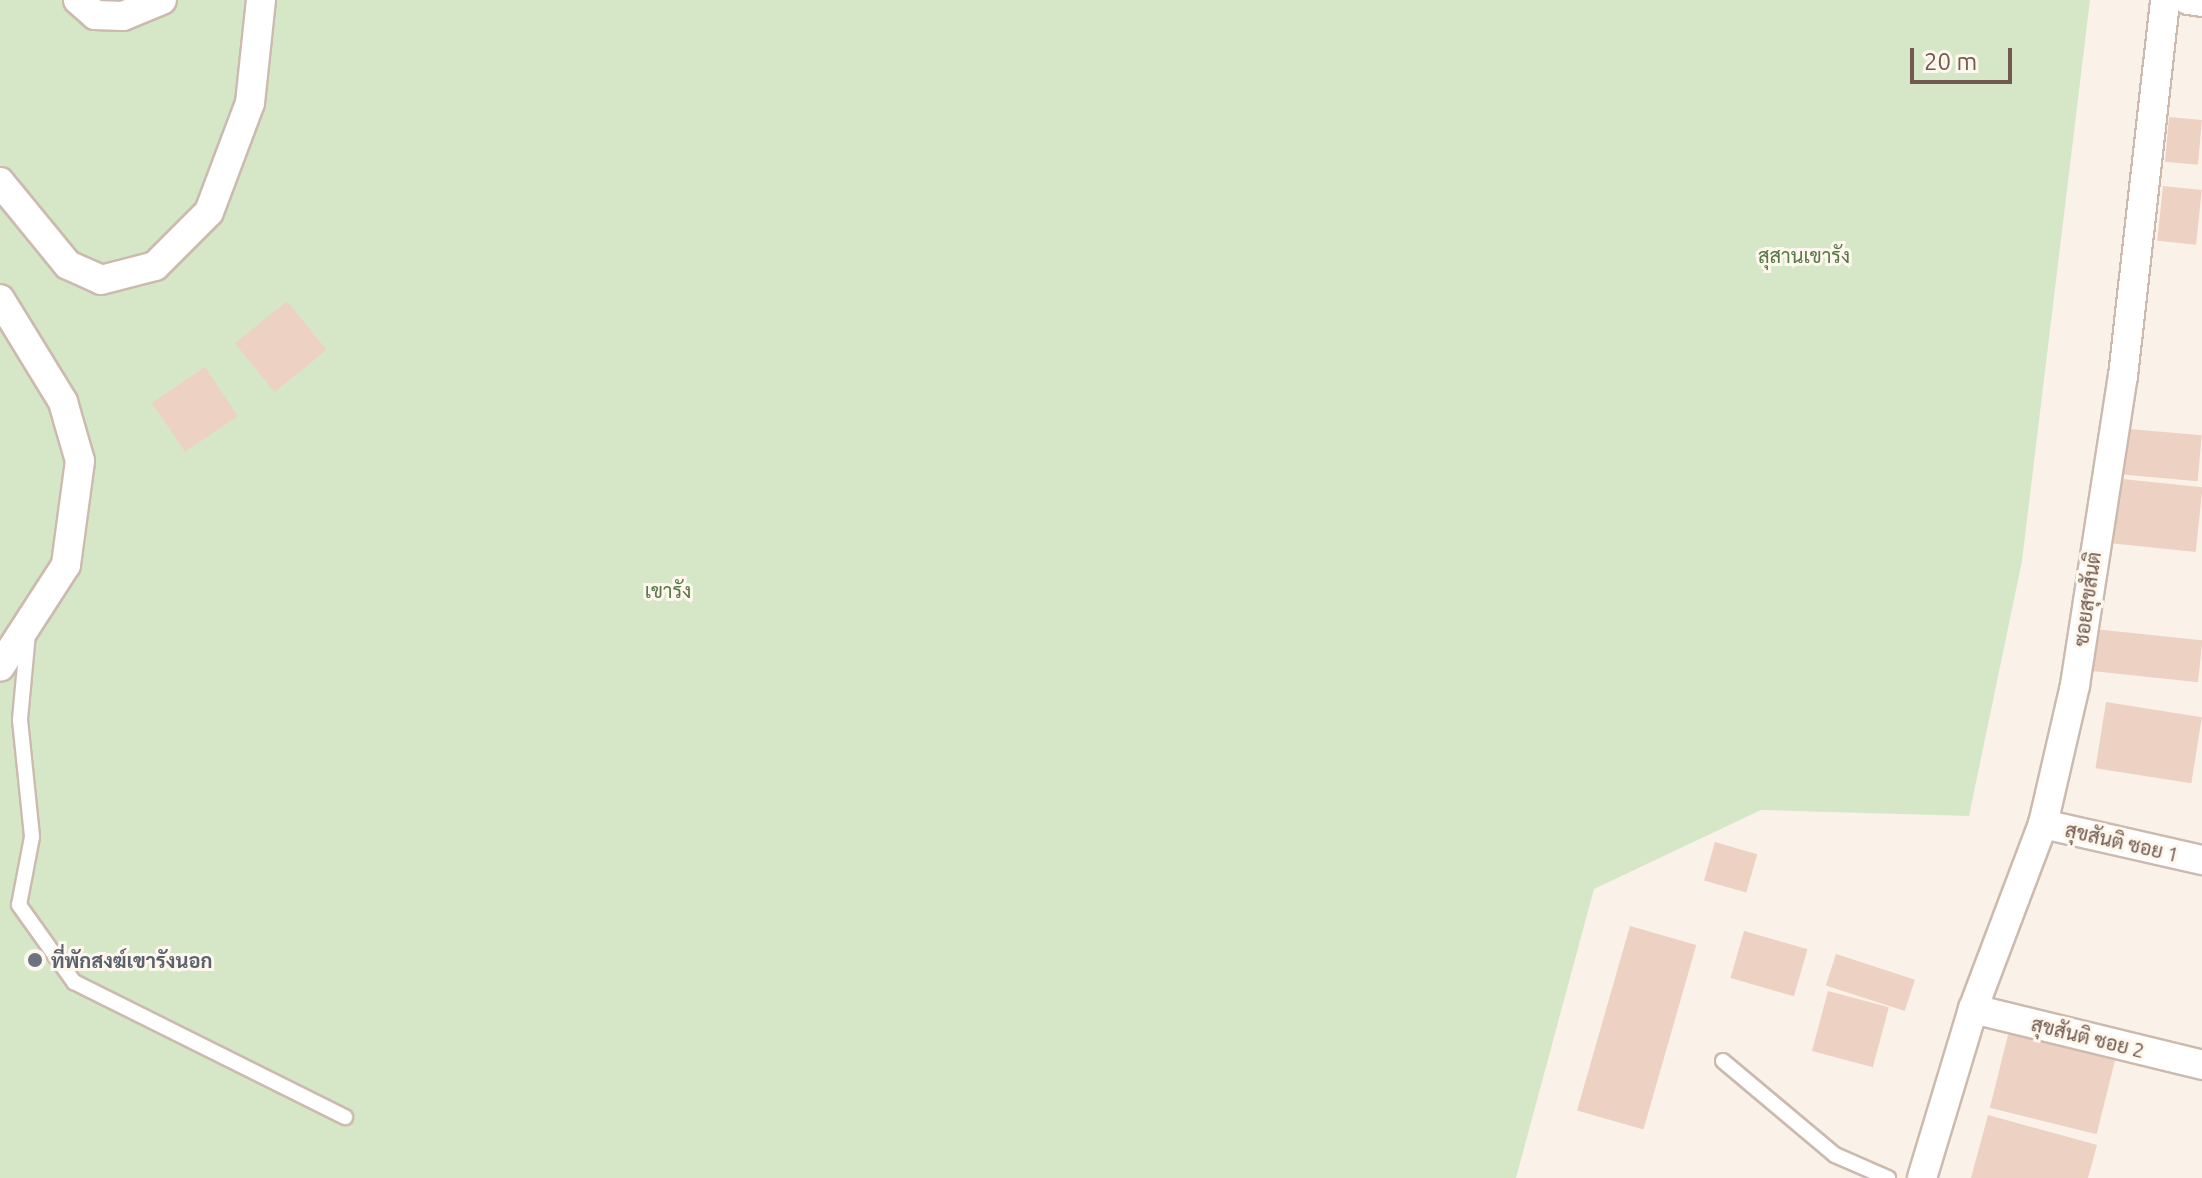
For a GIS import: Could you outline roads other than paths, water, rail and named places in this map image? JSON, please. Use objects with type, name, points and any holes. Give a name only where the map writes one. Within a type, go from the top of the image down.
[{"type":"street","points":[[78,0],[95,15],[123,16],[162,0]]},
{"type":"street","points":[[0,182],[68,265],[101,280],[155,266],[209,212],[250,103],[261,0]]},
{"type":"street","name":"ซอยสุขสันติ","points":[[1922,1178],[1973,1009],[2043,824],[2075,685],[2123,376],[2165,0]]},
{"type":"street","points":[[2188,0],[2202,2]]},
{"type":"street","points":[[0,299],[63,402],[80,461],[66,565],[0,667]]},
{"type":"street","name":"สุขสันติ ซอย 1","points":[[2043,824],[2202,860]]},
{"type":"street","name":"สุขสันติ ซอย 2","points":[[1973,1009],[2202,1065]]},
{"type":"lane","points":[[29,625],[20,720],[32,837],[19,905],[74,982],[345,1117]]},
{"type":"lane","points":[[1723,1061],[1824,1147],[1888,1178]]},
{"type":"place","name":"ที่พักสงฆ์เขารังนอก","points":[[35,960]]},
{"type":"park label","name":"สุสานเขารัง","points":[[1804,255]]},
{"type":"park label","name":"เขารัง","points":[[668,590]]}]
